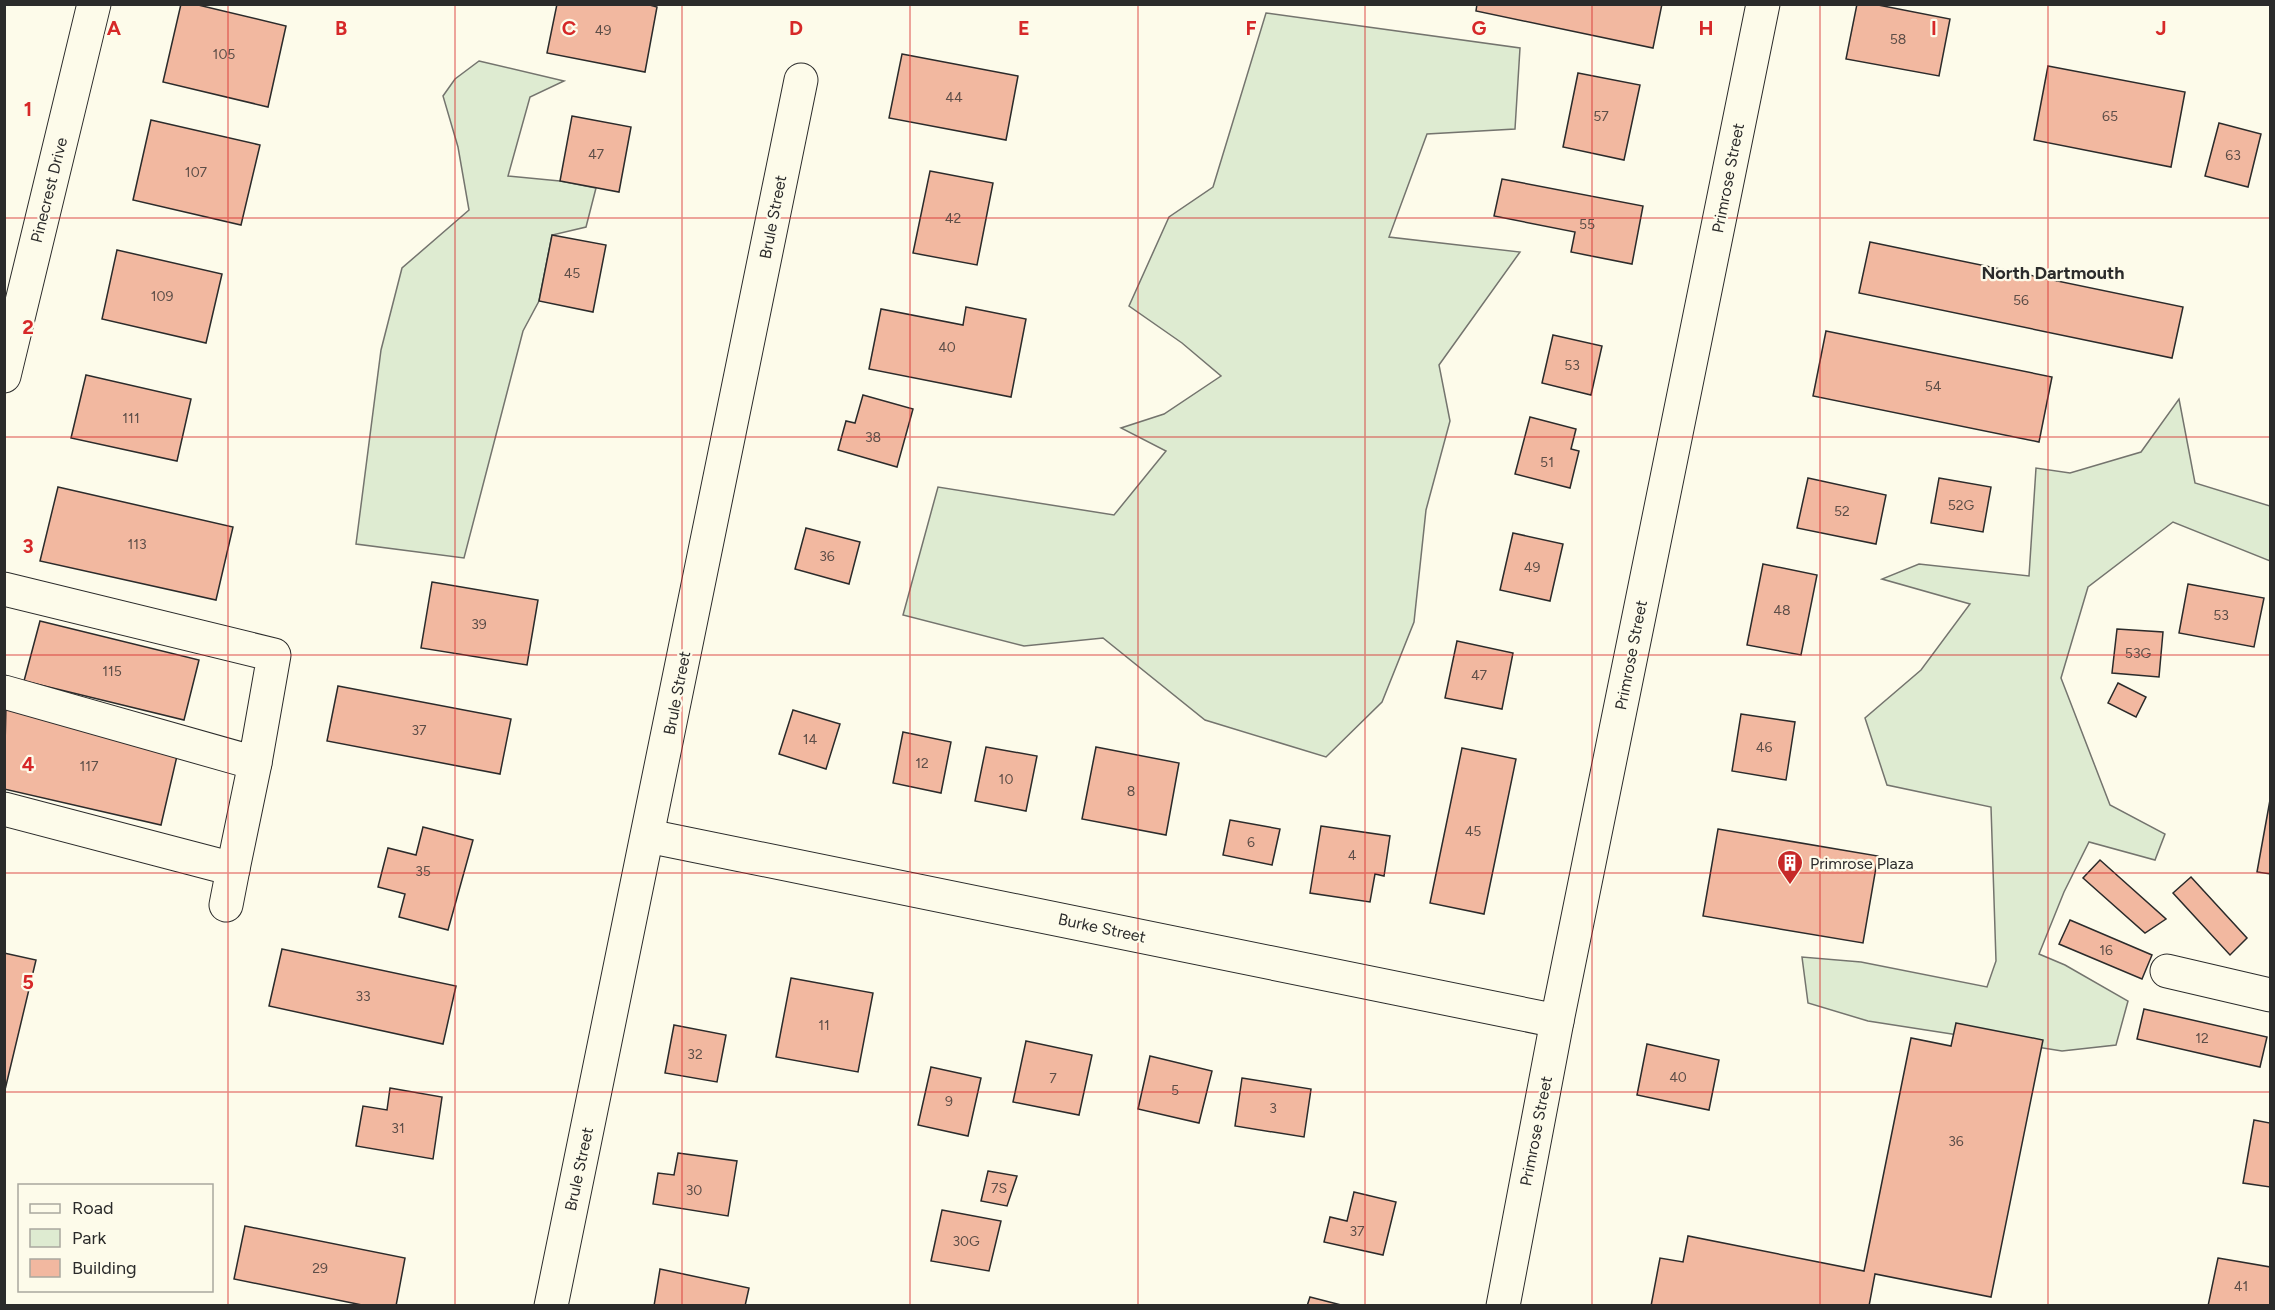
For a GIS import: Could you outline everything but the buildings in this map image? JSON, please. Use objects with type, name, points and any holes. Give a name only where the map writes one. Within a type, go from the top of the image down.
[{"type":"street","name":"Pinecrest Drive","points":[[4,376],[94,4]]},
{"type":"street","name":"Primrose Street","points":[[1503,1305],[1557,1021],[1763,4]]},
{"type":"street","name":"Brule Street","points":[[551,1305],[801,80]]},
{"type":"street","points":[[4,589],[274,655],[226,905]]},
{"type":"street","points":[[4,692],[255,763]]},
{"type":"street","points":[[4,809],[233,869]]},
{"type":"street","name":"Burke Street","points":[[648,836],[1557,1021]]},
{"type":"street","points":[[2166,971],[2271,995]]},
{"type":"green space","points":[[1266,13],[1520,48],[1515,129],[1427,134],[1389,237],[1520,252],[1439,365],[1450,421],[1426,510],[1414,622],[1382,702],[1326,757],[1205,720],[1103,638],[1024,646],[903,615],[938,487],[1114,515],[1166,451],[1121,428],[1164,414],[1221,376],[1182,343],[1129,306],[1169,217],[1213,187]]},
{"type":"green space","points":[[479,61],[564,81],[530,97],[508,176],[560,181],[596,188],[586,227],[552,235],[539,301],[523,331],[464,558],[356,544],[381,350],[402,268],[469,210],[458,147],[443,96],[455,79]]},
{"type":"green space","points":[[2179,399],[2195,483],[2270,506],[2270,561],[2173,522],[2088,587],[2061,678],[2110,805],[2165,834],[2155,860],[2089,842],[2064,892],[2039,954],[2065,965],[2128,1001],[2116,1045],[2062,1051],[1868,1021],[1808,1003],[1802,957],[1861,962],[1987,987],[1996,961],[1991,807],[1887,785],[1865,718],[1921,670],[1970,604],[1882,579],[1919,564],[2029,576],[2036,468],[2070,473],[2141,452]]},
{"type":"place","name":"Primrose Plaza","points":[[1790,886]]},
{"type":"district","name":"North Dartmouth","points":[[2053,273]]}]
